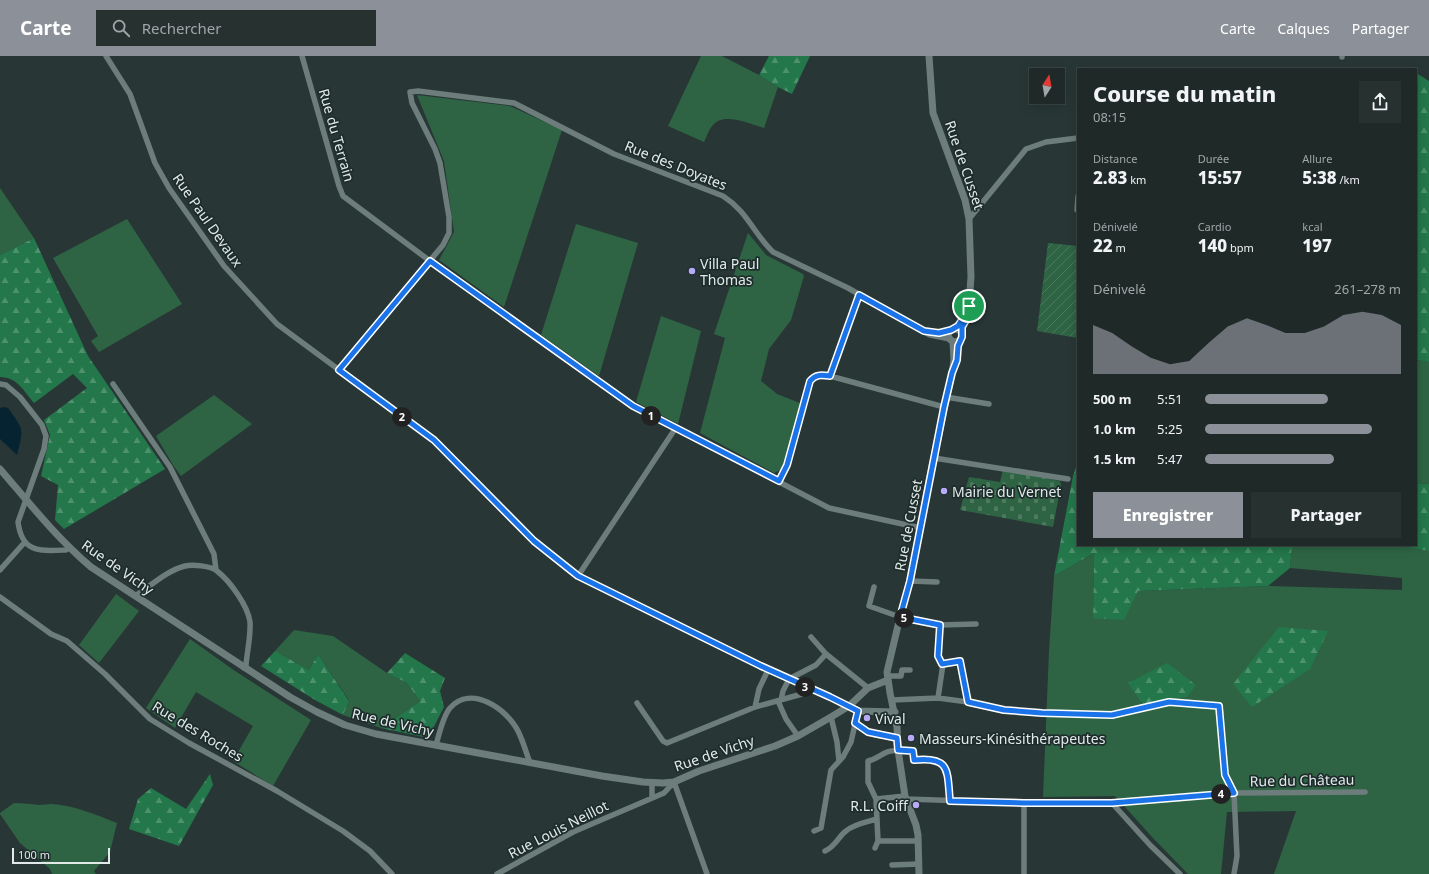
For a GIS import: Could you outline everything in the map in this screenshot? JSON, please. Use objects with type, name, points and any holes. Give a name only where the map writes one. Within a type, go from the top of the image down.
[{"type":"street","name":"Rue Paul Devaux","points":[[106,56],[130,94],[155,163],[169,188],[216,256],[276,324],[434,440],[534,541],[578,576],[768,670],[848,706]]},
{"type":"street","name":"Rue du Terrain","points":[[302,56],[343,196],[430,261],[633,406],[829,508],[921,528]]},
{"type":"street","name":"Rue de Cusset","points":[[929,56],[933,113],[965,200],[970,219],[971,249],[969,306],[968,317],[962,327],[961,332]]},
{"type":"street","name":"Rue des Doyates","points":[[430,261],[443,245],[449,233],[449,217],[440,163],[435,149],[412,103],[410,92],[418,90],[514,103],[614,154],[723,196],[734,203],[745,215],[765,244],[773,252],[828,278],[930,335],[954,341]]},
{"type":"street","points":[[970,219],[1026,149],[1046,142],[1077,138]]},
{"type":"street","points":[[339,370],[430,261]]},
{"type":"street","points":[[830,376],[859,295]]},
{"type":"street","name":"Rue de Cusset","points":[[953,329],[964,317],[969,306]]},
{"type":"street","points":[[953,329],[961,332],[962,337],[954,341],[948,334],[953,329]]},
{"type":"street","name":"Rue des Doyates","points":[[924,331],[939,333],[953,329]]},
{"type":"street","name":"Rue de Cusset","points":[[888,678],[900,617],[910,581],[952,373],[954,341]]},
{"type":"street","points":[[779,481],[787,465],[810,381],[814,376],[830,376],[944,407]]},
{"type":"street","points":[[0,384],[6,385],[20,397],[42,425],[46,436],[44,449],[25,498],[18,522],[19,531],[24,543],[33,548],[46,551],[66,550],[68,548]]},
{"type":"street","points":[[113,384],[170,468],[214,554],[216,570]]},
{"type":"street","points":[[946,397],[989,404]]},
{"type":"street","points":[[578,576],[676,429]]},
{"type":"street","points":[[934,458],[1068,479]]},
{"type":"street","name":"Rue de Vichy","points":[[0,469],[68,548],[91,567],[290,697],[345,725],[376,734],[602,776],[652,782],[674,782],[699,771],[775,746],[798,736],[848,706],[868,688]]},
{"type":"street","points":[[0,570],[24,543]]},
{"type":"street","points":[[135,596],[175,569],[197,565],[216,570],[229,582],[247,609],[250,623],[246,665],[244,668]]},
{"type":"street","points":[[910,581],[937,582]]},
{"type":"street","points":[[874,587],[868,606],[900,617],[940,625],[976,624]]},
{"type":"street","name":"Rue des Roches","points":[[0,597],[51,634],[67,641],[105,674],[150,719],[189,743],[277,791],[343,831],[370,851],[392,874]]},
{"type":"street","points":[[938,698],[942,664],[938,656],[940,625]]},
{"type":"street","points":[[811,637],[826,654],[868,688],[888,678],[901,676],[902,670],[910,670]]},
{"type":"street","points":[[798,736],[786,719],[779,701],[788,679],[816,665],[826,654]]},
{"type":"street","points":[[942,664],[960,661],[968,702]]},
{"type":"street","points":[[754,707],[759,689],[768,670]]},
{"type":"street","points":[[888,678],[895,712],[898,750],[905,798],[916,825],[919,874]]},
{"type":"street","points":[[637,703],[663,741],[667,743],[754,707],[802,694],[807,687]]},
{"type":"street","points":[[436,745],[449,709],[456,702],[465,699],[477,698],[490,703],[502,711],[518,730],[530,763]]},
{"type":"street","points":[[892,700],[938,698],[968,702],[1004,710],[1042,713],[1112,715],[1169,702],[1219,706],[1225,775],[1234,793],[1237,856],[1234,874]]},
{"type":"street","points":[[848,706],[858,711],[895,712]]},
{"type":"street","points":[[814,831],[820,828],[831,770],[843,757],[851,742],[858,711]]},
{"type":"street","points":[[831,717],[837,742],[839,761]]},
{"type":"street","points":[[855,723],[868,732],[897,738]]},
{"type":"street","points":[[875,848],[878,841],[876,799],[868,782],[868,761],[875,760],[886,752],[898,750],[913,751],[914,760],[929,759],[937,761],[944,765],[947,771],[950,801]]},
{"type":"street","points":[[652,782],[652,797]]},
{"type":"street","points":[[674,782],[707,874]]},
{"type":"street","name":"Rue Louis Neillot","points":[[497,874],[573,832],[664,793],[674,782]]},
{"type":"street","name":"Rue du Château","points":[[876,799],[905,798],[1024,803],[1112,803],[1234,793],[1365,792]]},
{"type":"street","points":[[1024,803],[1024,874]]},
{"type":"street","points":[[1112,803],[1150,845],[1180,874]]},
{"type":"street","points":[[826,851],[836,844],[847,830],[858,824],[877,819]]},
{"type":"street","points":[[878,841],[918,841]]},
{"type":"street","points":[[892,865],[918,864]]},
{"type":"green space","points":[[701,56],[722,56],[759,75],[778,87],[764,128],[737,120],[724,119],[713,125],[704,142],[668,126]]},
{"type":"green space","points":[[769,56],[810,56],[792,94],[759,75]]},
{"type":"green space","points":[[1417,74],[1429,81],[1429,362],[1417,360]]},
{"type":"green space","points":[[417,95],[510,106],[562,130],[504,307],[439,260],[454,232],[444,161]]},
{"type":"green space","points":[[0,188],[34,238],[0,255]]},
{"type":"green space","points":[[127,219],[182,304],[99,352],[91,341],[98,336],[53,258]]},
{"type":"green space","points":[[576,224],[638,243],[599,376],[541,335]]},
{"type":"green space","points":[[748,233],[766,255],[803,274],[804,276],[791,320],[769,349],[761,381],[777,394],[800,403],[784,468],[774,473],[700,433],[725,338],[714,334]]},
{"type":"green space","points":[[34,238],[88,356],[165,469],[64,529],[55,520],[58,485],[41,476],[50,435],[44,420],[87,388],[73,374],[34,403],[16,382],[11,379],[0,377],[0,255]]},
{"type":"green space","points":[[1048,243],[1077,246],[1077,338],[1037,331]]},
{"type":"green space","points":[[661,316],[701,331],[678,424],[636,402]]},
{"type":"green space","points":[[1417,360],[1429,362],[1429,484],[1417,483]]},
{"type":"green space","points":[[214,395],[252,424],[181,476],[156,436]]},
{"type":"green space","points":[[1077,463],[1077,546],[1292,546],[1290,568],[1268,586],[1138,591],[1124,620],[1093,618],[1094,553],[1054,576],[1073,476]]},
{"type":"green space","points":[[1003,470],[1060,481],[1061,485],[1053,527],[960,510],[969,477],[1000,482]]},
{"type":"green space","points":[[1417,483],[1429,484],[1429,551],[1405,547],[1417,546]]},
{"type":"green space","points":[[1292,546],[1405,546],[1429,551],[1429,874],[1274,874],[1296,811],[1227,812],[1221,874],[1188,874],[1115,796],[1043,797],[1049,651],[1054,576],[1094,553],[1093,618],[1138,591],[1268,586],[1402,590],[1402,578],[1290,568]]},
{"type":"green space","points":[[116,594],[139,611],[99,663],[79,645]]},
{"type":"green space","points":[[1279,627],[1328,631],[1310,669],[1252,707],[1233,684]]},
{"type":"green space","points":[[294,630],[333,636],[387,673],[407,683],[420,701],[381,728],[343,715],[349,700],[318,654],[309,670],[275,651]]},
{"type":"green space","points":[[190,639],[235,671],[311,720],[273,786],[233,761],[253,726],[196,692],[175,728],[146,708]]},
{"type":"green space","points":[[275,651],[309,670],[318,654],[349,701],[343,715],[315,700],[261,666]]},
{"type":"green space","points":[[405,653],[445,678],[440,691],[444,707],[428,738],[381,728],[420,701],[407,683],[387,673]]},
{"type":"green space","points":[[1167,663],[1196,685],[1187,697],[1143,704],[1128,683]]},
{"type":"green space","points":[[210,774],[213,785],[179,846],[129,829],[138,799],[151,788],[186,809]]},
{"type":"green space","points":[[14,803],[68,806],[117,823],[110,852],[94,871],[96,874],[52,874],[50,869],[20,843],[0,814]]},
{"type":"water","points":[[0,408],[8,408],[20,426],[21,440],[17,455],[0,439]]},
{"type":"place","name":"Villa Paul Thomas","points":[[692,271]]},
{"type":"place","name":"Mairie du Vernet","points":[[944,491]]},
{"type":"place","name":"Vival","points":[[867,718]]},
{"type":"place","name":"Masseurs-Kinésithérapeutes","points":[[911,738]]},
{"type":"place","name":"R.L. Coiff","points":[[916,805]]},
{"type":"route","points":[[430,261],[633,406],[779,481],[787,465],[810,381],[814,376],[830,376],[859,295],[924,331],[939,333],[951,330],[958,326],[969,306],[968,317],[962,327],[962,337],[958,346],[957,360],[952,373],[944,407],[910,581],[900,617],[940,625],[938,656],[942,664],[960,661],[968,702],[1004,710],[1042,713],[1112,715],[1169,702],[1219,706],[1225,775],[1234,793],[1112,803],[950,801],[947,771],[944,765],[929,759],[914,760],[913,751],[898,750],[897,738],[875,735],[868,732],[855,723],[858,711],[761,666],[578,576],[534,541],[434,440],[339,370],[430,261]]}]
